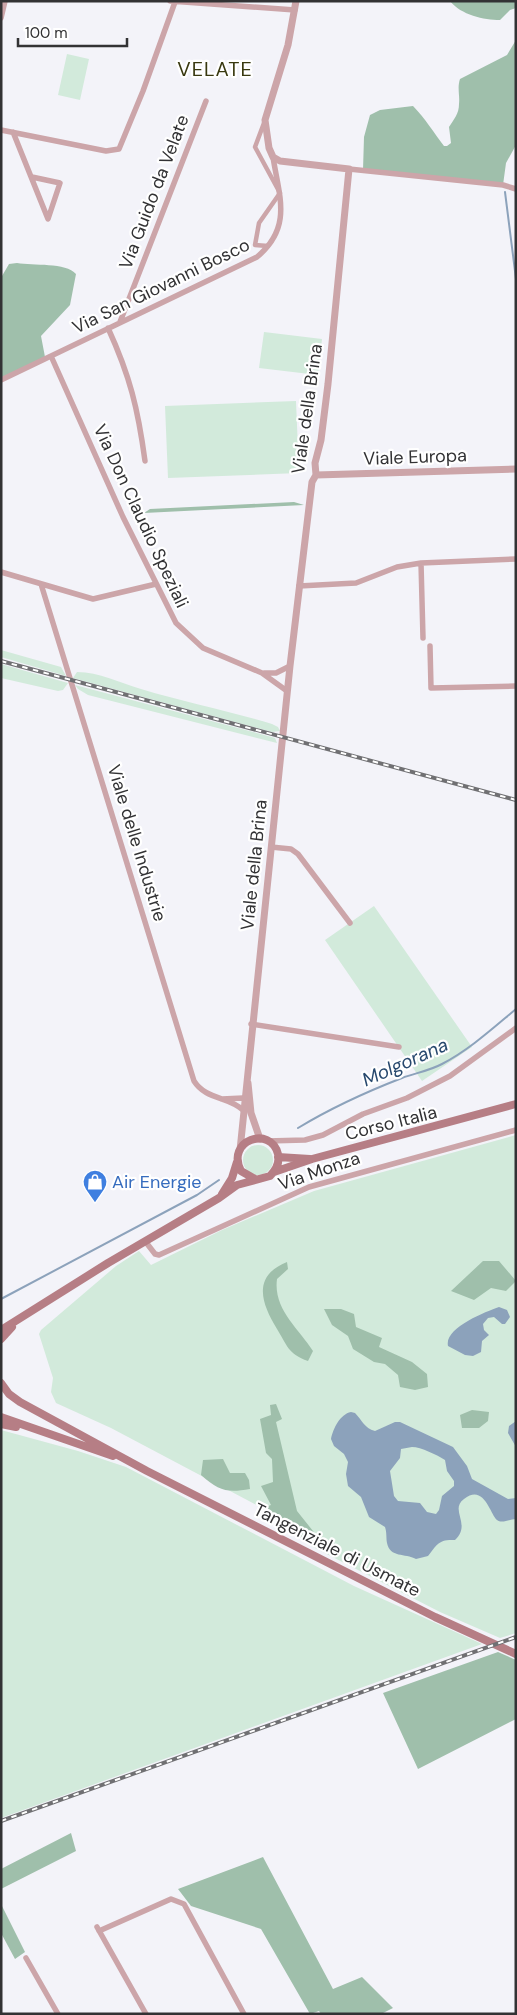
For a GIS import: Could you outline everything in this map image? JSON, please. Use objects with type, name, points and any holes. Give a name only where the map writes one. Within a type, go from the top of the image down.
[{"type":"main road","name":"Corso Italia","points":[[274,1172],[312,1159],[516,1104]]},
{"type":"main road","points":[[219,1198],[232,1178],[240,1150],[248,1141],[263,1140],[278,1154],[312,1159]]},
{"type":"main road","points":[[1,1330],[238,1185],[254,1179],[265,1178],[274,1172],[278,1154]]},
{"type":"main road","points":[[238,1161],[245,1175],[254,1179]]},
{"type":"main road","points":[[1,1339],[19,1320]]},
{"type":"main road","points":[[1,1383],[9,1394],[20,1402],[147,1471]]},
{"type":"main road","points":[[1,1418],[147,1471]]},
{"type":"main road","points":[[1,1424],[48,1434]]},
{"type":"main road","name":"Tangenziale di Usmate","points":[[147,1471],[435,1617],[516,1654]]},
{"type":"street","points":[[1,18],[5,1]]},
{"type":"street","points":[[170,1],[295,10]]},
{"type":"street","points":[[269,246],[255,245],[259,223],[280,193],[255,147],[265,120],[296,1]]},
{"type":"street","points":[[1,130],[106,151],[119,149],[143,91],[175,2]]},
{"type":"street","name":"Via Guido da Velate","points":[[120,322],[206,101]]},
{"type":"street","points":[[265,120],[268,143],[273,157],[286,162],[503,185],[516,189]]},
{"type":"street","points":[[13,132],[48,219],[60,183],[32,178]]},
{"type":"street","name":"Via San Giovanni Bosco","points":[[1,380],[257,257],[269,246],[281,219],[280,193],[273,157]]},
{"type":"street","name":"Viale della Brina","points":[[263,1140],[247,1112],[243,1098],[291,653],[312,482],[316,475],[315,463],[321,440],[328,384],[349,169]]},
{"type":"street","points":[[108,328],[124,362],[136,401],[145,461]]},
{"type":"street","name":"Via Don Claudio Speziali","points":[[51,356],[123,518],[172,617],[196,644],[210,652],[262,673],[287,691]]},
{"type":"street","name":"Viale Europa","points":[[316,475],[516,469]]},
{"type":"street","points":[[299,586],[356,584],[397,567],[421,563],[516,559]]},
{"type":"street","points":[[421,563],[423,638]]},
{"type":"street","points":[[1,572],[93,599],[156,584]]},
{"type":"street","name":"Viale delle Industrie","points":[[41,584],[194,1081],[199,1089],[237,1105],[247,1112]]},
{"type":"street","points":[[430,646],[431,688],[516,686]]},
{"type":"street","points":[[262,673],[276,673],[290,666]]},
{"type":"street","points":[[271,847],[291,849],[298,854],[350,923]]},
{"type":"street","points":[[251,1024],[399,1047]]},
{"type":"street","points":[[263,1140],[305,1140],[323,1134],[363,1114],[407,1098],[450,1076],[516,1028]]},
{"type":"street","name":"Viale della Brina","points":[[240,1150],[247,1112],[246,1068]]},
{"type":"street","points":[[220,1099],[243,1098]]},
{"type":"street","name":"Via Monza","points":[[145,1241],[155,1254],[159,1255],[310,1187],[516,1130]]},
{"type":"street","points":[[278,1154],[287,1139]]},
{"type":"street","points":[[146,2014],[98,1929],[171,1899],[180,1902],[186,1907],[244,2014]]},
{"type":"street","points":[[26,1958],[58,2014]]},
{"type":"green space","points":[[450,1],[516,1],[516,8],[510,10],[500,20],[494,20],[466,13]]},
{"type":"green space","points":[[516,40],[516,145],[506,163],[503,185],[363,170],[364,137],[370,115],[380,110],[413,106],[444,146],[447,146],[451,143],[449,127],[459,108],[460,79],[507,55]]},
{"type":"green space","points":[[67,54],[89,59],[80,100],[58,95]]},
{"type":"green space","points":[[9,264],[57,266],[71,270],[76,274],[70,305],[41,336],[45,357],[1,378],[2,276]]},
{"type":"green space","points":[[264,332],[322,339],[318,375],[259,368]]},
{"type":"green space","points":[[296,401],[299,473],[168,478],[165,406]]},
{"type":"green space","points":[[294,502],[304,505],[144,513],[150,509]]},
{"type":"green space","points":[[1,650],[61,667],[66,676],[1,657]]},
{"type":"green space","points":[[1,664],[68,683],[63,690],[58,691],[1,678]]},
{"type":"green space","points":[[77,672],[101,676],[157,694],[272,724],[278,727],[280,731],[272,732],[73,678]]},
{"type":"green space","points":[[75,685],[275,738],[277,743],[88,695]]},
{"type":"green space","points":[[374,906],[472,1047],[422,1081],[325,940]]},
{"type":"green space","points":[[516,1135],[516,1633],[500,1638],[440,1612],[313,1547],[262,1508],[111,1428],[56,1403],[51,1392],[53,1378],[39,1334],[41,1330],[116,1266],[139,1251],[151,1265],[222,1230],[314,1191]]},
{"type":"green space","points":[[258,1145],[269,1149],[273,1160],[269,1171],[258,1175],[247,1171],[243,1160],[247,1149]]},
{"type":"green space","points":[[483,1261],[499,1261],[516,1281],[506,1291],[491,1288],[474,1300],[451,1291]]},
{"type":"green space","points":[[287,1262],[288,1269],[277,1279],[279,1300],[288,1318],[313,1351],[308,1361],[296,1355],[289,1348],[271,1319],[264,1300],[264,1282],[268,1275]]},
{"type":"green space","points":[[324,1309],[341,1309],[354,1314],[356,1327],[382,1338],[379,1347],[412,1362],[427,1374],[428,1387],[415,1390],[400,1387],[398,1375],[385,1364],[374,1362],[353,1349],[348,1336],[332,1325]]},
{"type":"green space","points":[[276,1404],[282,1419],[276,1422],[297,1511],[317,1536],[315,1544],[304,1540],[262,1508],[271,1505],[261,1486],[273,1482],[272,1459],[266,1453],[260,1419],[271,1415],[270,1405]]},
{"type":"green space","points":[[472,1410],[489,1412],[488,1421],[479,1428],[462,1428],[460,1415]]},
{"type":"green space","points":[[1,1430],[78,1451],[126,1467],[354,1586],[482,1644],[1,1818]]},
{"type":"green space","points":[[223,1459],[230,1473],[245,1473],[249,1480],[250,1489],[224,1490],[218,1488],[201,1475],[203,1460]]},
{"type":"green space","points":[[498,1652],[516,1660],[516,1719],[418,1769],[383,1693]]},
{"type":"green space","points":[[71,1833],[76,1851],[1,1889],[1,1869]]},
{"type":"green space","points":[[263,1857],[333,1989],[362,1977],[393,2008],[381,2014],[321,2014],[319,2011],[310,2014],[261,1929],[191,1906],[178,1889]]},
{"type":"green space","points":[[1,1904],[25,1952],[15,1959],[1,1933]]},
{"type":"water","points":[[499,1307],[507,1310],[510,1317],[505,1324],[502,1324],[494,1317],[488,1318],[483,1324],[484,1330],[489,1335],[482,1341],[481,1352],[473,1356],[465,1355],[448,1346],[448,1339],[459,1327]]},
{"type":"water","points":[[347,1413],[355,1413],[371,1430],[375,1431],[395,1422],[400,1422],[453,1447],[467,1466],[472,1479],[508,1499],[516,1498],[516,1519],[497,1520],[481,1497],[471,1495],[460,1503],[461,1528],[460,1534],[455,1540],[441,1542],[428,1556],[416,1559],[391,1551],[387,1543],[385,1527],[369,1517],[361,1497],[348,1486],[346,1474],[348,1462],[344,1454],[334,1446],[331,1439],[338,1422]],"holes":[[[416,1447],[445,1460],[447,1471],[454,1481],[454,1486],[442,1496],[439,1510],[436,1514],[427,1512],[420,1503],[398,1501],[394,1496],[390,1471],[400,1458],[401,1449]]]},
{"type":"water","points":[[516,1421],[516,1447],[508,1433],[509,1426]]},
{"type":"waterway","name":"Molgorana","points":[[505,192],[516,279]]},
{"type":"waterway","name":"Molgorana","points":[[298,1128],[362,1095],[442,1064],[471,1046],[516,1009]]},
{"type":"waterway","name":"Molgorana","points":[[1,1299],[197,1195],[219,1180]]},
{"type":"railway","points":[[1,661],[516,800]]},
{"type":"railway","points":[[1,1821],[516,1637]]},
{"type":"place","name":"Air Energie","points":[[95,1203]]},
{"type":"district","name":"VELATE","points":[[215,69]]}]
